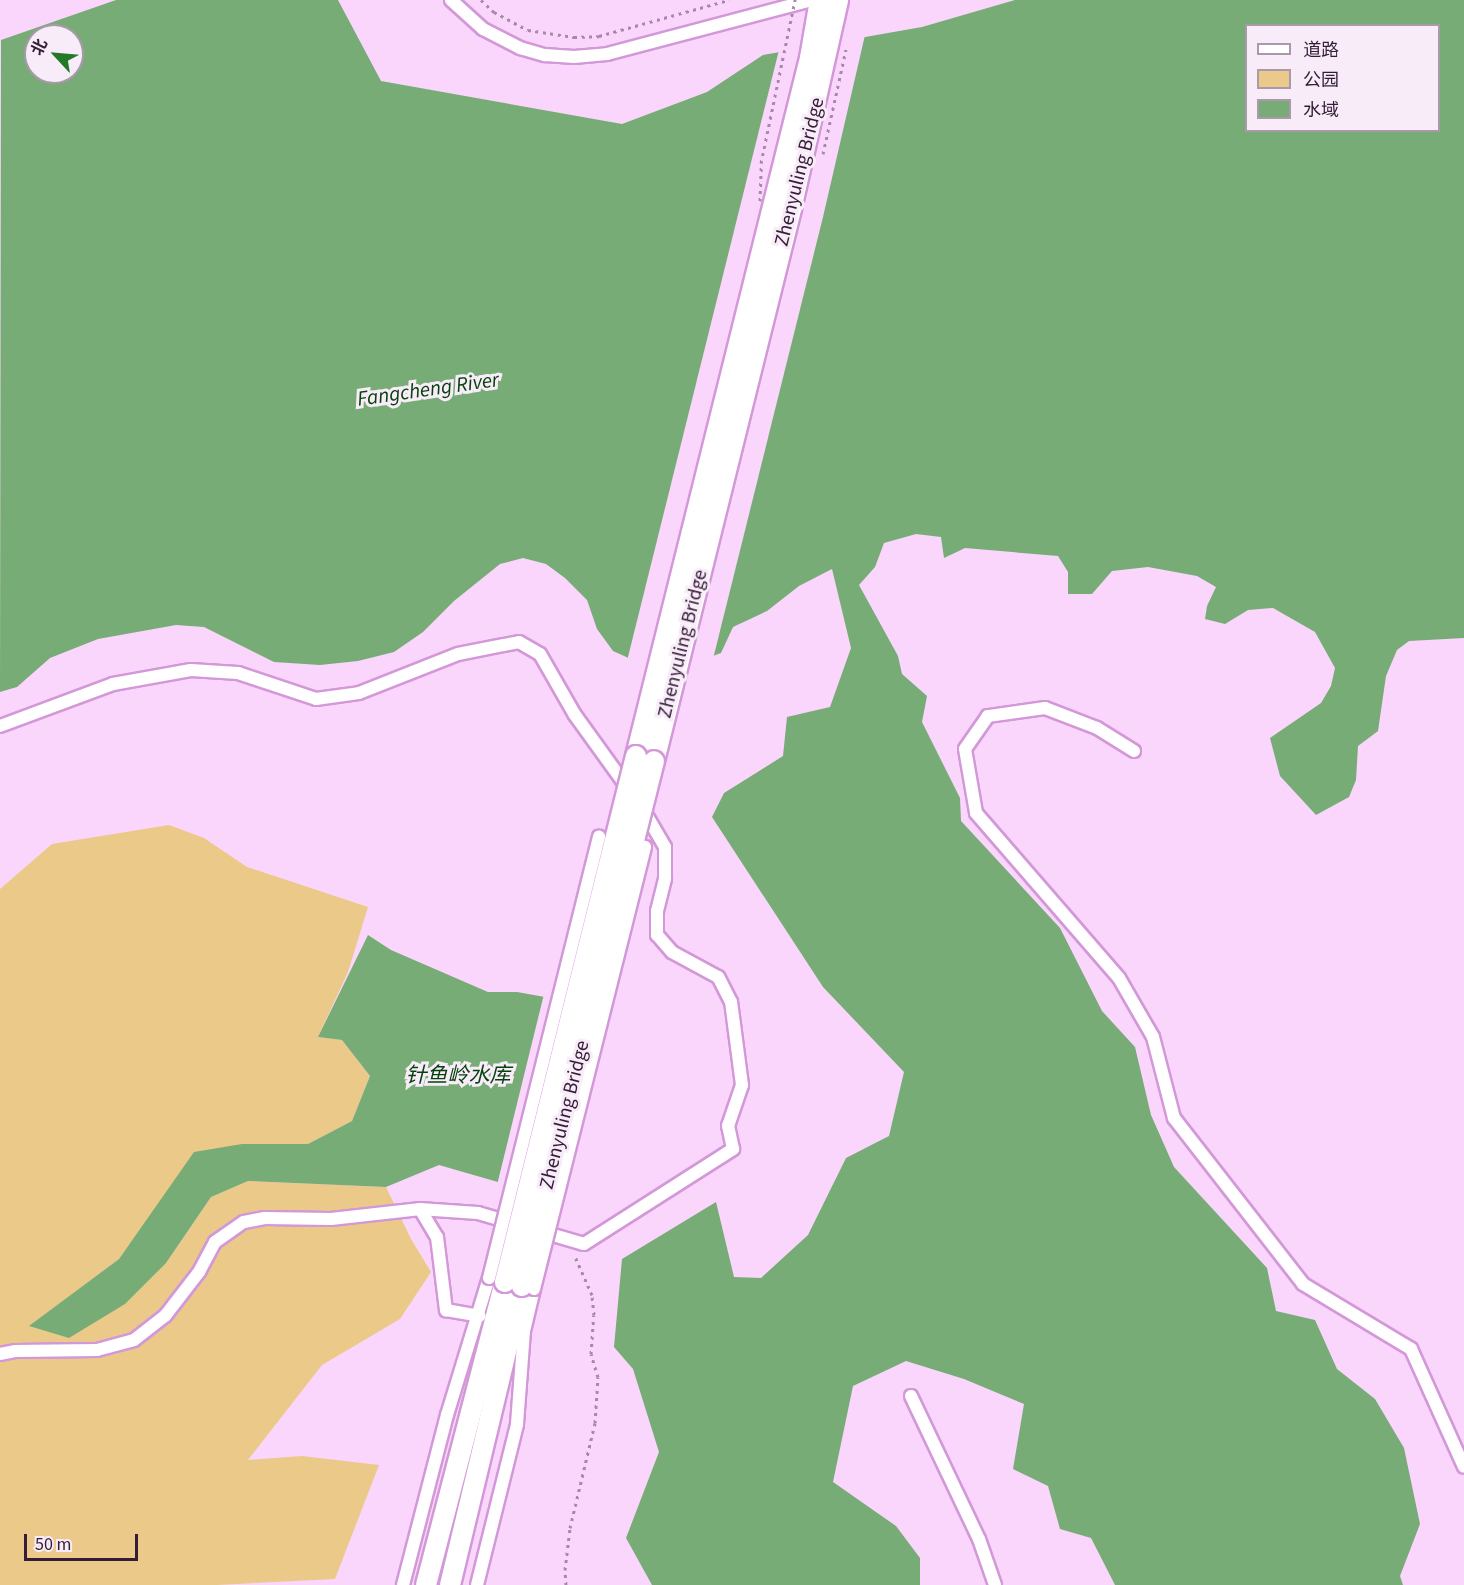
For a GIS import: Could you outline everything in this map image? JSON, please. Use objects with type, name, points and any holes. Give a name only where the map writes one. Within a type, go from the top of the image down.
[{"type":"main road","name":"Zhenyuling Bridge","points":[[513,1284],[810,58],[820,0]]},
{"type":"main road","name":"Zhenyuling Bridge","points":[[513,1284],[791,209],[838,0]]},
{"type":"main road","points":[[426,1585],[513,1284]]},
{"type":"main road","points":[[450,1585],[513,1284]]},
{"type":"street","points":[[451,0],[483,29],[520,48],[545,55],[574,57],[607,54],[812,0]]},
{"type":"street","points":[[0,726],[113,684],[191,670],[237,673],[316,699],[359,693],[458,654],[519,642],[540,654],[574,715],[652,821],[665,848],[665,878],[657,911],[657,935],[672,952],[718,977],[731,1002],[742,1085],[728,1126],[733,1149],[584,1244],[478,1213],[420,1209],[331,1219],[266,1218],[244,1222],[215,1242],[199,1272],[165,1316],[134,1340],[97,1350],[15,1351],[0,1354]]},
{"type":"street","points":[[1134,751],[1097,728],[1045,708],[988,716],[965,749],[976,813],[1119,978],[1153,1037],[1174,1118],[1303,1284],[1411,1349],[1464,1467]]},
{"type":"street","points":[[477,1585],[517,1424],[524,1331],[513,1284],[599,836]]},
{"type":"street","points":[[403,1585],[447,1414],[479,1316],[513,1284],[645,847]]},
{"type":"street","points":[[420,1209],[437,1238],[446,1310],[479,1316]]},
{"type":"street","points":[[911,1396],[979,1539],[995,1585]]},
{"type":"path","points":[[481,0],[494,12],[528,30],[574,37],[599,36],[729,0]]},
{"type":"path","points":[[760,201],[761,163],[795,0]]},
{"type":"path","points":[[566,1585],[565,1570],[570,1528],[595,1423],[598,1377],[591,1354],[594,1316],[592,1295],[569,1241]]},
{"type":"green space","points":[[169,825],[204,838],[247,867],[368,907],[348,972],[318,1037],[342,1040],[370,1076],[352,1121],[308,1144],[242,1144],[156,1209],[119,1259],[30,1326],[166,1263],[211,1197],[248,1181],[386,1187],[411,1239],[431,1272],[400,1319],[322,1365],[248,1460],[302,1456],[379,1465],[335,1579],[217,1585],[0,1585],[0,889],[52,844]]},
{"type":"water","name":"Fangcheng River","points":[[116,0],[338,0],[381,81],[622,124],[707,92],[763,55],[922,27],[1015,0],[1464,0],[1464,638],[1409,641],[1397,650],[1386,676],[1378,731],[1358,746],[1356,780],[1349,797],[1316,815],[1280,776],[1270,738],[1321,703],[1331,686],[1335,668],[1315,632],[1273,608],[1248,610],[1225,624],[1205,619],[1207,606],[1216,587],[1197,576],[1148,567],[1112,571],[1092,594],[1068,594],[1068,572],[1058,556],[965,548],[944,558],[941,537],[916,534],[884,543],[875,567],[859,585],[898,656],[902,674],[927,696],[922,722],[960,798],[961,821],[1060,928],[1102,1011],[1135,1047],[1151,1115],[1174,1167],[1267,1268],[1276,1311],[1315,1320],[1337,1369],[1375,1399],[1404,1448],[1420,1524],[1400,1576],[1403,1585],[1115,1585],[1091,1538],[1060,1529],[1048,1486],[1013,1469],[1024,1404],[964,1379],[906,1361],[853,1386],[833,1482],[896,1526],[920,1558],[920,1585],[652,1585],[626,1538],[659,1452],[633,1369],[614,1347],[622,1259],[716,1202],[734,1277],[761,1278],[808,1235],[846,1158],[889,1136],[904,1072],[823,987],[712,817],[724,793],[783,756],[787,717],[830,707],[851,648],[832,569],[799,586],[767,611],[733,627],[721,653],[664,674],[613,651],[597,629],[587,600],[565,578],[546,564],[523,558],[500,564],[454,601],[423,632],[394,652],[358,661],[320,665],[274,662],[204,627],[176,625],[98,639],[50,658],[17,687],[0,692],[1,40],[24,32],[24,84],[84,84],[84,24],[47,24]]},
{"type":"water","name":"针鱼岭水库","points":[[368,935],[391,950],[488,992],[517,992],[567,1001],[522,1189],[439,1165],[386,1187],[248,1181],[211,1197],[166,1263],[125,1304],[69,1338],[29,1326],[119,1259],[194,1152],[242,1144],[308,1144],[352,1121],[370,1076],[342,1040],[318,1037]]},
{"type":"pier","points":[[865,35],[823,217],[713,659],[663,677],[627,661],[779,50]]},
{"type":"pier","points":[[544,994],[568,999],[522,1192],[497,1185]]}]
